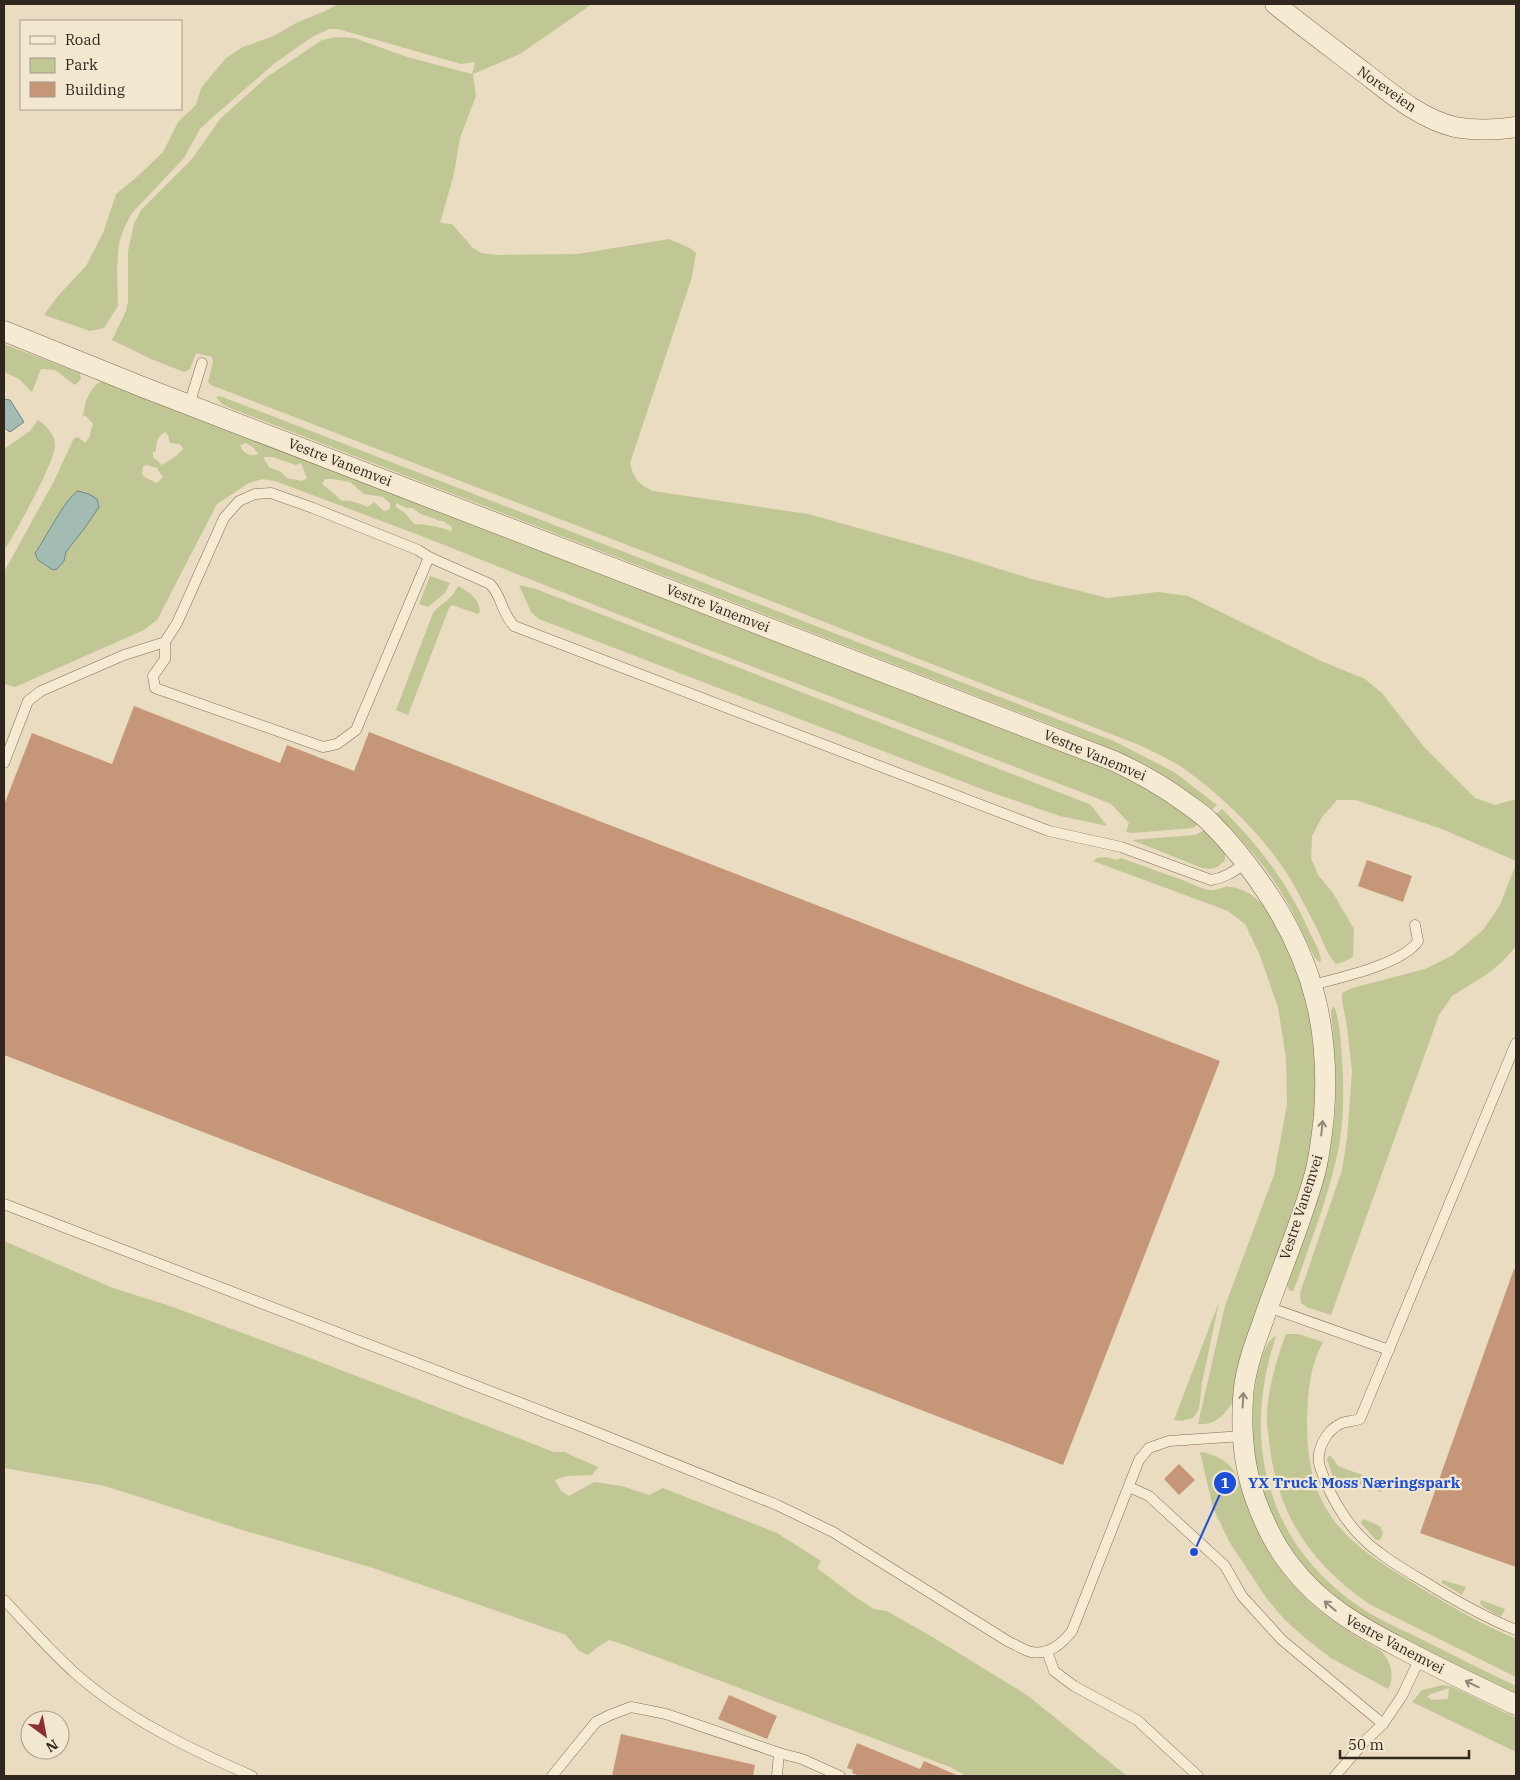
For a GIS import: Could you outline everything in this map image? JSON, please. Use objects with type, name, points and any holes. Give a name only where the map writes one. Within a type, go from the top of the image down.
[{"type":"street","name":"Noreveien","points":[[1275,4],[1396,97],[1430,117],[1448,124],[1467,128],[1492,130],[1516,127]]},
{"type":"street","name":"Vestre Vanemvei","points":[[4,331],[189,405],[1114,761],[1151,779],[1207,819],[1246,863],[1290,928],[1307,967],[1318,1008],[1325,1069],[1322,1130],[1315,1174],[1247,1371],[1243,1398],[1243,1436],[1250,1484],[1269,1532],[1291,1566],[1303,1581],[1340,1614],[1420,1658],[1516,1705]]},
{"type":"lane","points":[[189,405],[202,364]]},
{"type":"lane","points":[[429,557],[356,730],[337,744],[323,747],[155,688],[153,676],[166,659],[166,642],[177,623],[224,518],[239,501],[255,494],[271,493],[418,550],[429,557],[490,584],[496,590],[507,619],[514,626],[1048,831],[1121,847],[1211,880],[1232,874],[1246,863]]},
{"type":"lane","points":[[4,763],[28,701],[41,691],[124,655],[166,642]]},
{"type":"lane","points":[[1312,985],[1363,970],[1406,953],[1418,941],[1415,925]]},
{"type":"lane","points":[[1516,1043],[1360,1419],[1341,1424],[1325,1436],[1319,1450],[1318,1461],[1326,1486],[1339,1510],[1358,1534],[1378,1552],[1443,1593],[1489,1619],[1516,1630]]},
{"type":"lane","points":[[4,1204],[777,1504],[833,1532],[1009,1642],[1032,1652],[1047,1651],[1063,1643],[1072,1631],[1139,1460],[1149,1448],[1169,1441],[1243,1436]]},
{"type":"lane","points":[[1268,1307],[1389,1350]]},
{"type":"lane","points":[[1129,1487],[1150,1496],[1225,1566],[1242,1596],[1282,1640],[1383,1724]]},
{"type":"lane","points":[[4,1600],[76,1674],[124,1710],[167,1737],[252,1776]]},
{"type":"lane","points":[[1047,1651],[1054,1671],[1074,1686],[1138,1720],[1198,1776]]},
{"type":"lane","points":[[1335,1776],[1366,1740],[1383,1724],[1402,1696],[1420,1658]]},
{"type":"lane","points":[[552,1776],[596,1722],[631,1707],[666,1714],[779,1754],[802,1759],[840,1776]]},
{"type":"lane","points":[[777,1776],[779,1754]]},
{"type":"green space","points":[[338,4],[592,4],[520,54],[473,74],[476,96],[460,138],[454,174],[440,223],[452,224],[472,247],[481,253],[497,255],[578,254],[669,239],[690,248],[696,253],[692,277],[630,463],[635,477],[644,486],[653,491],[808,514],[1032,579],[1108,598],[1158,592],[1188,596],[1321,661],[1365,679],[1382,693],[1424,747],[1475,798],[1495,805],[1516,799],[1516,861],[1442,829],[1356,800],[1337,800],[1322,817],[1312,836],[1311,858],[1318,875],[1333,893],[1354,929],[1353,957],[1336,964],[1327,951],[1291,880],[1281,864],[1255,832],[1209,788],[1193,775],[1163,756],[669,561],[211,385],[208,382],[213,362],[212,357],[196,353],[190,369],[184,372],[151,359],[112,340],[126,311],[128,301],[128,251],[134,224],[141,210],[192,159],[220,119],[267,77],[322,40],[336,37],[354,38],[407,57],[472,74],[475,62],[461,64],[338,29],[329,29],[312,37],[275,63],[200,129],[184,158],[132,213],[119,243],[117,269],[118,306],[104,328],[90,331],[44,315],[58,296],[86,266],[103,233],[116,194],[163,152],[178,122],[196,105],[201,88],[226,58],[243,47],[274,36],[296,23]]},
{"type":"green space","points":[[4,344],[80,373],[81,379],[75,385],[55,370],[41,369],[32,392],[19,379],[4,372]]},
{"type":"green space","points":[[102,381],[1073,754],[1143,786],[1175,806],[1198,824],[1193,828],[1126,832],[1129,823],[1111,804],[1094,797],[688,642],[424,537],[275,481],[262,479],[249,483],[217,504],[157,620],[144,630],[15,687],[4,684],[4,572],[54,481],[74,438],[78,437],[85,443],[89,438],[93,424],[85,415],[83,417],[88,396],[97,384]],"holes":[[[165,432],[170,443],[180,444],[183,449],[162,465],[153,457],[153,452],[156,451],[156,445],[160,436]],[[246,443],[254,448],[258,454],[250,455],[240,445]],[[263,457],[272,457],[296,465],[301,463],[307,478],[302,481],[287,478],[281,472],[269,467]],[[147,465],[157,468],[163,477],[157,483],[144,477],[142,473],[143,466]],[[325,479],[350,482],[364,494],[383,497],[390,503],[390,509],[384,511],[374,502],[368,507],[351,501],[341,501],[322,484]],[[75,492],[99,507],[66,552],[64,561],[53,570],[38,560],[35,553]],[[396,503],[443,521],[452,527],[451,531],[414,524],[405,513],[396,507]]]},
{"type":"green space","points":[[220,396],[1114,741],[1174,772],[1217,805],[1211,810],[1156,771],[1094,742],[230,408],[222,404],[216,397]]},
{"type":"green space","points":[[38,420],[47,427],[53,436],[54,452],[34,497],[4,551],[4,449],[30,431]]},
{"type":"green space","points":[[430,576],[450,583],[445,593],[428,607],[419,604]]},
{"type":"green space","points":[[519,585],[536,589],[1084,802],[1091,805],[1107,826],[1060,816],[987,791],[539,619],[531,612]]},
{"type":"green space","points":[[458,586],[476,599],[480,612],[478,614],[452,605],[449,608],[408,715],[396,710],[433,613],[452,595]]},
{"type":"green space","points":[[1222,809],[1261,851],[1283,882],[1317,946],[1321,961],[1319,962],[1315,958],[1287,903],[1269,873],[1216,814]]},
{"type":"green space","points":[[1205,830],[1225,849],[1225,860],[1218,867],[1202,868],[1132,840],[1195,835]]},
{"type":"green space","points":[[1106,857],[1117,860],[1121,858],[1207,889],[1214,890],[1228,887],[1250,894],[1262,904],[1279,929],[1297,969],[1311,1025],[1315,1053],[1316,1082],[1311,1139],[1306,1168],[1235,1397],[1225,1413],[1210,1423],[1198,1424],[1225,1306],[1274,1175],[1287,1104],[1286,1058],[1278,1007],[1259,953],[1245,924],[1228,911],[1093,861],[1097,858]]},
{"type":"green space","points":[[1516,864],[1516,946],[1503,961],[1486,975],[1452,996],[1439,1015],[1331,1315],[1309,1308],[1301,1303],[1300,1293],[1342,1170],[1347,1139],[1352,1071],[1342,993],[1352,988],[1425,969],[1453,955],[1483,930],[1500,905]]},
{"type":"green space","points":[[1334,1006],[1340,1032],[1343,1069],[1343,1110],[1340,1140],[1337,1158],[1322,1211],[1298,1279],[1293,1291],[1290,1291],[1286,1284],[1309,1226],[1329,1158],[1335,1115],[1336,1077],[1331,1010]]},
{"type":"green space","points":[[4,1241],[113,1288],[173,1307],[554,1452],[564,1452],[598,1467],[592,1475],[567,1476],[555,1480],[561,1491],[569,1496],[594,1482],[622,1486],[649,1495],[663,1488],[777,1533],[821,1561],[817,1568],[874,1609],[887,1611],[1027,1695],[1127,1776],[966,1776],[950,1767],[619,1643],[609,1640],[588,1655],[579,1651],[566,1635],[373,1568],[239,1529],[105,1486],[4,1468]]},
{"type":"green space","points":[[1219,1302],[1202,1383],[1199,1409],[1193,1418],[1182,1421],[1174,1420]]},
{"type":"green space","points":[[1286,1334],[1298,1334],[1323,1342],[1318,1352],[1310,1381],[1307,1434],[1311,1468],[1317,1490],[1327,1510],[1353,1542],[1375,1559],[1449,1605],[1516,1639],[1516,1677],[1369,1604],[1331,1573],[1302,1538],[1282,1497],[1275,1474],[1267,1425],[1268,1401]]},
{"type":"green space","points":[[1276,1336],[1266,1374],[1261,1412],[1262,1448],[1268,1483],[1281,1517],[1299,1548],[1323,1577],[1361,1608],[1385,1622],[1516,1686],[1516,1694],[1384,1629],[1345,1606],[1327,1592],[1296,1557],[1273,1516],[1264,1495],[1257,1472],[1252,1444],[1253,1411],[1258,1373],[1263,1354],[1271,1339]]},
{"type":"green space","points":[[1200,1452],[1218,1457],[1232,1468],[1263,1542],[1278,1566],[1300,1593],[1338,1624],[1381,1651],[1391,1669],[1388,1689],[1331,1658],[1284,1619],[1267,1599],[1230,1543],[1213,1508]]},
{"type":"green space","points":[[1329,1456],[1338,1466],[1384,1483],[1381,1492],[1342,1478],[1337,1489],[1327,1459]]},
{"type":"green space","points":[[1363,1519],[1380,1526],[1383,1533],[1380,1540],[1376,1540],[1361,1523]]},
{"type":"green space","points":[[1442,1580],[1466,1587],[1462,1595],[1442,1583]]},
{"type":"green space","points":[[1481,1600],[1505,1609],[1501,1617],[1483,1607],[1480,1603]]},
{"type":"green space","points":[[1443,1685],[1453,1687],[1516,1718],[1516,1752],[1412,1702],[1422,1690]],"holes":[[[1449,1688],[1448,1699],[1432,1700],[1427,1697]]]},
{"type":"water","points":[[4,399],[10,400],[24,422],[10,432],[4,428]]},
{"type":"water","points":[[78,491],[89,494],[97,499],[99,507],[66,552],[64,561],[57,569],[53,570],[38,560],[35,553],[67,502]]},
{"type":"building","points":[[134,706],[280,763],[287,745],[354,771],[369,732],[1220,1061],[1063,1465],[4,1055],[4,805],[32,733],[112,764]]},
{"type":"building","points":[[1367,860],[1412,876],[1403,902],[1358,886]]},
{"type":"building","points":[[1514,1269],[1516,1269],[1516,1567],[1420,1533]]},
{"type":"building","points":[[1179,1464],[1195,1480],[1179,1495],[1164,1479]]},
{"type":"building","points":[[729,1695],[777,1716],[767,1739],[718,1719]]},
{"type":"building","points":[[621,1734],[755,1765],[753,1776],[612,1776]]},
{"type":"building","points":[[857,1743],[920,1769],[924,1761],[959,1776],[860,1776],[852,1773],[853,1770],[847,1768]]},
{"type":"place","name":"YX Truck Moss Næringspark","points":[[1194,1552]]}]
